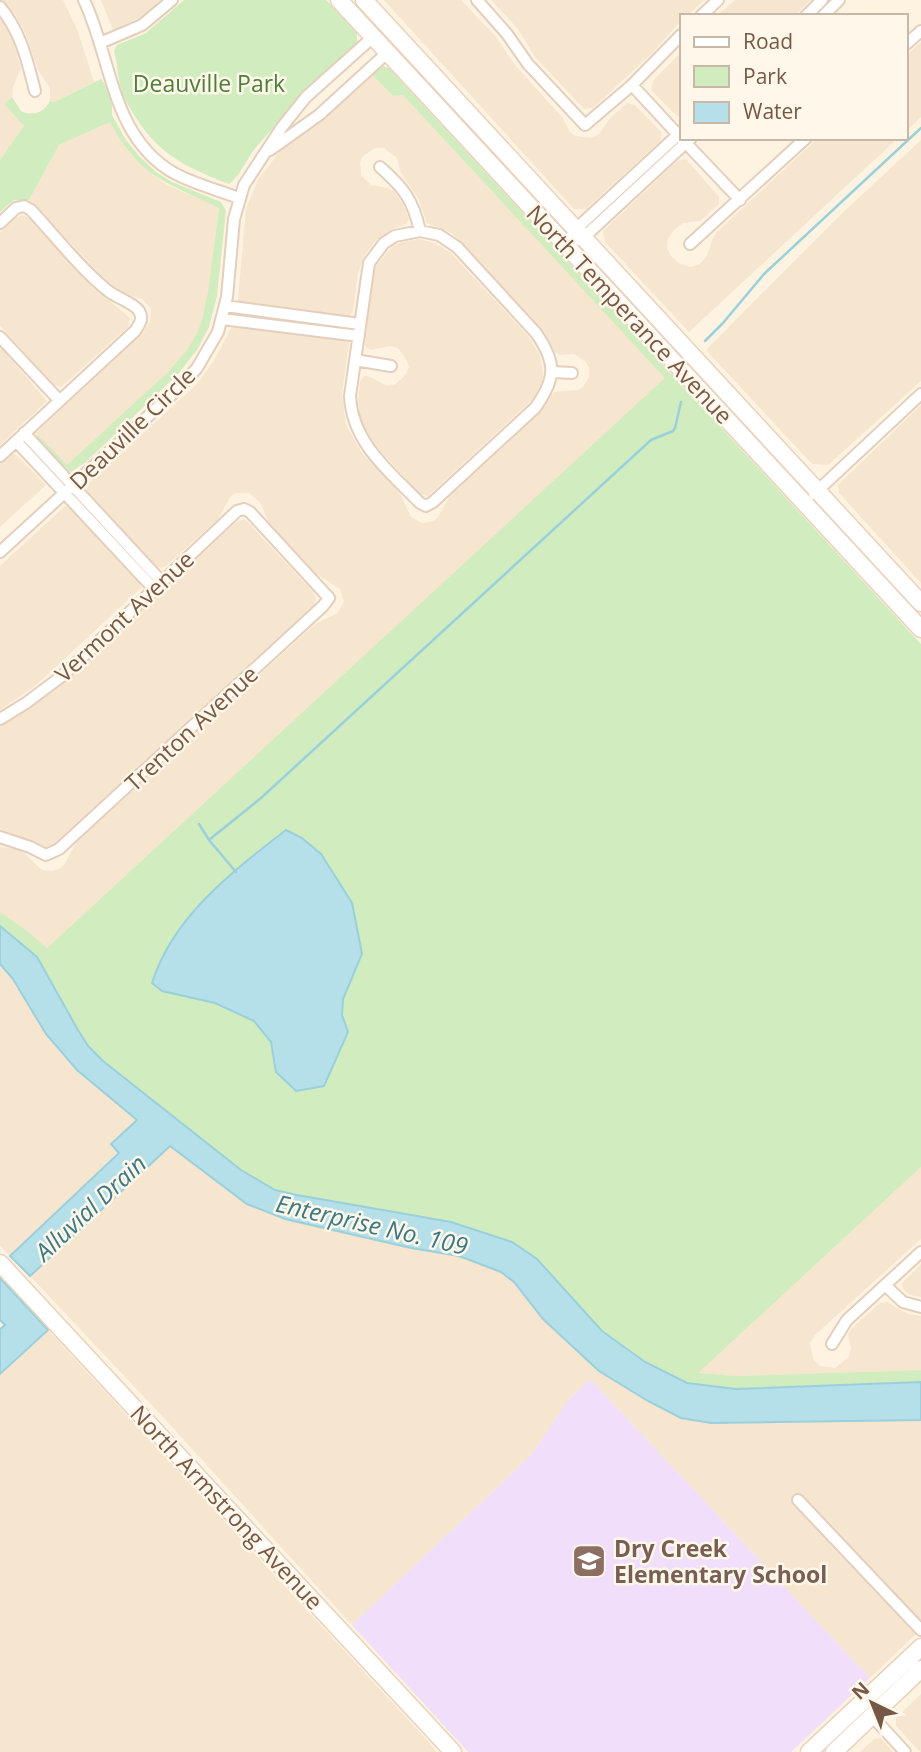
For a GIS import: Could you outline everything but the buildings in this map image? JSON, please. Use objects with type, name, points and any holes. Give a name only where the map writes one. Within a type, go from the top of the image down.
[{"type":"main road","name":"North Temperance Avenue","points":[[339,0],[921,629]]},
{"type":"main road","name":"North Temperance Avenue","points":[[364,0],[921,603]]},
{"type":"main road","points":[[373,37],[388,39],[442,97],[477,122]]},
{"type":"main road","name":"North Armstrong Avenue","points":[[0,1263],[453,1752]]},
{"type":"main road","points":[[809,1752],[921,1647]]},
{"type":"main road","points":[[872,1716],[897,1683],[921,1659]]},
{"type":"main road","points":[[834,1752],[921,1669]]},
{"type":"main road","points":[[822,1752],[865,1712],[870,1696]]},
{"type":"street","points":[[84,0],[121,109],[136,138],[174,173],[239,198]]},
{"type":"street","points":[[100,43],[142,25],[172,0]]},
{"type":"street","points":[[477,0],[507,34],[528,64],[585,125],[632,85],[680,36]]},
{"type":"street","points":[[703,14],[718,0]]},
{"type":"street","points":[[808,14],[822,0]]},
{"type":"street","points":[[824,14],[839,0]]},
{"type":"street","points":[[0,7],[22,41],[35,91]]},
{"type":"street","points":[[907,43],[921,31]]},
{"type":"street","name":"Deauville Circle","points":[[0,552],[180,387],[197,368],[222,319],[234,219],[239,198],[253,169],[306,97],[373,37]]},
{"type":"street","name":"Deauville Circle","points":[[265,154],[319,115],[388,52]]},
{"type":"street","points":[[632,85],[680,134]]},
{"type":"street","points":[[566,244],[680,140]]},
{"type":"street","points":[[686,140],[740,200]]},
{"type":"street","points":[[690,244],[804,140]]},
{"type":"street","points":[[380,167],[405,190],[420,231]]},
{"type":"street","points":[[0,223],[16,208],[24,206],[31,210],[106,289],[139,310],[141,316],[141,323],[135,331],[0,456]]},
{"type":"street","points":[[420,231],[439,235],[457,247],[536,333],[546,347],[553,372],[550,383],[535,408],[426,506],[420,503],[364,442],[352,418],[350,396],[360,324],[365,277],[375,253],[395,236],[420,231]]},
{"type":"street","points":[[225,306],[360,324]]},
{"type":"street","points":[[222,319],[359,336]]},
{"type":"street","points":[[0,337],[59,400]]},
{"type":"street","points":[[355,360],[391,366]]},
{"type":"street","points":[[553,372],[572,373]]},
{"type":"street","points":[[804,503],[921,394]]},
{"type":"street","points":[[20,437],[157,584]]},
{"type":"street","name":"Vermont Avenue","points":[[0,719],[62,676],[237,511],[244,509],[250,512],[329,598]]},
{"type":"street","name":"Trenton Avenue","points":[[0,837],[46,855],[59,849],[329,598]]},
{"type":"street","points":[[832,1344],[847,1320],[921,1252]]},
{"type":"street","points":[[885,1285],[903,1302],[921,1307]]},
{"type":"street","points":[[798,1500],[921,1630]]},
{"type":"street","points":[[872,1716],[905,1752]]},
{"type":"shaded area","points":[[2,0],[63,0],[77,29],[94,82],[54,102],[50,101],[50,88],[38,70],[26,34],[16,16]]},
{"type":"shaded area","points":[[101,0],[161,0],[142,16],[113,30]]},
{"type":"shaded area","points":[[384,0],[461,0],[496,37],[515,65],[562,117],[575,136],[591,138],[599,134],[610,118],[627,103],[635,105],[662,133],[660,141],[586,209],[574,209]]},
{"type":"shaded area","points":[[491,0],[704,0],[689,14],[680,14],[680,22],[652,53],[593,108],[584,109],[535,57],[518,29]]},
{"type":"shaded area","points":[[735,0],[811,0],[796,14],[719,14]]},
{"type":"shaded area","points":[[0,19],[12,37],[21,68],[12,97],[4,104],[24,126],[0,160]]},
{"type":"shaded area","points":[[921,42],[921,117],[907,130],[907,55]]},
{"type":"shaded area","points":[[680,53],[680,116],[651,90],[653,81]]},
{"type":"shaded area","points":[[371,74],[393,96],[403,95],[666,378],[47,948],[0,912],[0,847],[17,849],[42,870],[59,869],[76,843],[315,624],[338,613],[344,601],[340,589],[315,573],[269,523],[260,502],[249,493],[236,493],[230,497],[218,519],[161,568],[153,565],[89,495],[87,490],[90,482],[198,383],[231,328],[239,326],[342,338],[349,343],[342,393],[346,425],[362,453],[401,495],[411,517],[422,523],[438,517],[450,496],[538,415],[554,392],[578,390],[589,377],[589,367],[585,361],[574,354],[560,355],[555,352],[545,333],[462,243],[451,233],[427,223],[418,198],[401,173],[397,158],[384,148],[375,148],[363,156],[360,162],[361,175],[371,185],[394,191],[409,218],[406,224],[392,229],[376,240],[364,256],[350,315],[244,305],[238,300],[246,209],[258,180],[280,151]]},
{"type":"shaded area","points":[[110,122],[130,154],[153,175],[167,185],[219,207],[208,291],[197,333],[187,350],[168,372],[67,466],[36,433],[142,334],[150,321],[151,309],[142,299],[122,293],[106,280],[29,200],[59,145]]},
{"type":"shaded area","points":[[816,140],[896,140],[689,332],[605,242],[603,231],[677,161],[686,159],[719,197],[719,204],[700,221],[683,223],[674,230],[668,238],[667,248],[679,263],[690,267],[700,264],[707,256],[717,232]]},
{"type":"shaded area","points":[[921,140],[921,381],[828,465],[812,464],[706,350],[838,217]]},
{"type":"shaded area","points":[[22,215],[28,217],[93,287],[130,318],[128,327],[61,387],[54,385],[0,326],[0,232]]},
{"type":"shaded area","points":[[419,239],[435,243],[451,253],[528,336],[540,355],[543,373],[542,382],[534,398],[428,496],[419,493],[375,445],[361,422],[358,402],[360,382],[364,376],[387,386],[396,384],[409,367],[398,348],[390,346],[371,350],[365,346],[365,341],[376,266],[393,246]]},
{"type":"shaded area","points":[[0,347],[47,401],[0,445]]},
{"type":"shaded area","points":[[921,405],[921,583],[839,493],[838,485]]},
{"type":"shaded area","points":[[14,453],[46,485],[0,527],[0,464]]},
{"type":"shaded area","points":[[65,506],[72,509],[139,581],[141,588],[35,686],[0,710],[0,566]]},
{"type":"shaded area","points":[[245,519],[314,593],[314,605],[54,844],[47,847],[0,829],[0,726],[52,691],[236,522]]},
{"type":"shaded area","points":[[0,964],[13,979],[60,1052],[89,1081],[137,1120],[111,1144],[119,1153],[10,1256],[0,1246]]},
{"type":"shaded area","points":[[170,1146],[247,1204],[285,1219],[411,1248],[459,1256],[501,1272],[514,1282],[543,1319],[599,1371],[681,1418],[711,1423],[921,1420],[921,1629],[870,1678],[590,1379],[569,1399],[531,1455],[352,1625],[163,1417],[30,1276]]},
{"type":"shaded area","points":[[921,1167],[921,1239],[815,1335],[810,1343],[813,1359],[820,1366],[835,1368],[849,1357],[851,1349],[848,1334],[852,1328],[880,1303],[887,1302],[908,1314],[921,1316],[921,1370],[737,1376],[697,1373]]},
{"type":"shaded area","points":[[921,1264],[921,1297],[910,1295],[903,1289],[902,1283]]},
{"type":"shaded area","points":[[48,1330],[437,1752],[0,1752],[0,1374]]},
{"type":"shaded area","name":"Dry Creek Elementary School","points":[[590,1379],[870,1678],[791,1752],[468,1752],[352,1625],[531,1455],[569,1399]]},
{"type":"shaded area","points":[[921,1694],[920,1752],[896,1726],[896,1718]]},
{"type":"shaded area","points":[[881,1738],[893,1752],[860,1752],[874,1739]]},
{"type":"green space","name":"Deauville Park","points":[[184,0],[326,0],[357,33],[357,43],[282,119],[254,150],[229,184],[180,162],[156,143],[135,116],[121,88],[114,51],[117,45],[146,33]]},
{"type":"green space","points":[[383,66],[389,68],[921,644],[921,1167],[698,1373],[737,1376],[921,1370],[921,1382],[736,1389],[687,1383],[645,1362],[602,1331],[537,1259],[512,1242],[451,1222],[275,1190],[241,1170],[103,1061],[88,1046],[37,957],[0,926],[0,912],[47,948],[665,378],[403,95],[393,96],[371,74]]},
{"type":"green space","name":"Deauville Park","points":[[101,79],[112,104],[112,115],[139,156],[172,182],[221,202],[226,211],[217,296],[209,327],[197,350],[178,374],[86,462],[71,472],[50,455],[36,433],[67,465],[168,372],[187,350],[202,320],[219,208],[169,184],[144,167],[121,141],[110,122],[59,145],[29,200],[14,200],[0,212],[0,160],[24,126],[4,104],[12,97],[21,111],[30,114],[38,112],[50,101],[54,102]]},
{"type":"water","points":[[286,830],[302,838],[321,854],[352,903],[362,954],[343,999],[342,1015],[348,1032],[324,1086],[296,1091],[276,1072],[271,1042],[254,1021],[215,1003],[162,991],[152,983],[174,937],[190,916],[226,879]]},
{"type":"water","name":"Enterprise No. 109","points":[[0,926],[37,957],[88,1046],[103,1061],[241,1170],[275,1190],[451,1222],[512,1242],[537,1259],[602,1331],[645,1362],[687,1383],[736,1389],[921,1382],[921,1420],[711,1423],[681,1418],[599,1371],[543,1319],[514,1282],[501,1272],[459,1256],[411,1248],[285,1219],[247,1204],[170,1146],[30,1276],[10,1256],[119,1153],[111,1144],[137,1120],[77,1070],[46,1034],[13,979],[0,964]]},
{"type":"water","points":[[0,1278],[48,1330],[0,1374],[0,1329],[5,1325],[0,1320]]},
{"type":"waterway","points":[[705,341],[764,274],[921,128]]},
{"type":"waterway","points":[[209,840],[261,798],[651,440],[673,431],[681,402]]},
{"type":"waterway","name":"Alluvial Drain","points":[[199,824],[236,872]]},
{"type":"place","name":"Dry Creek Elementary School","points":[[589,1561]]}]
